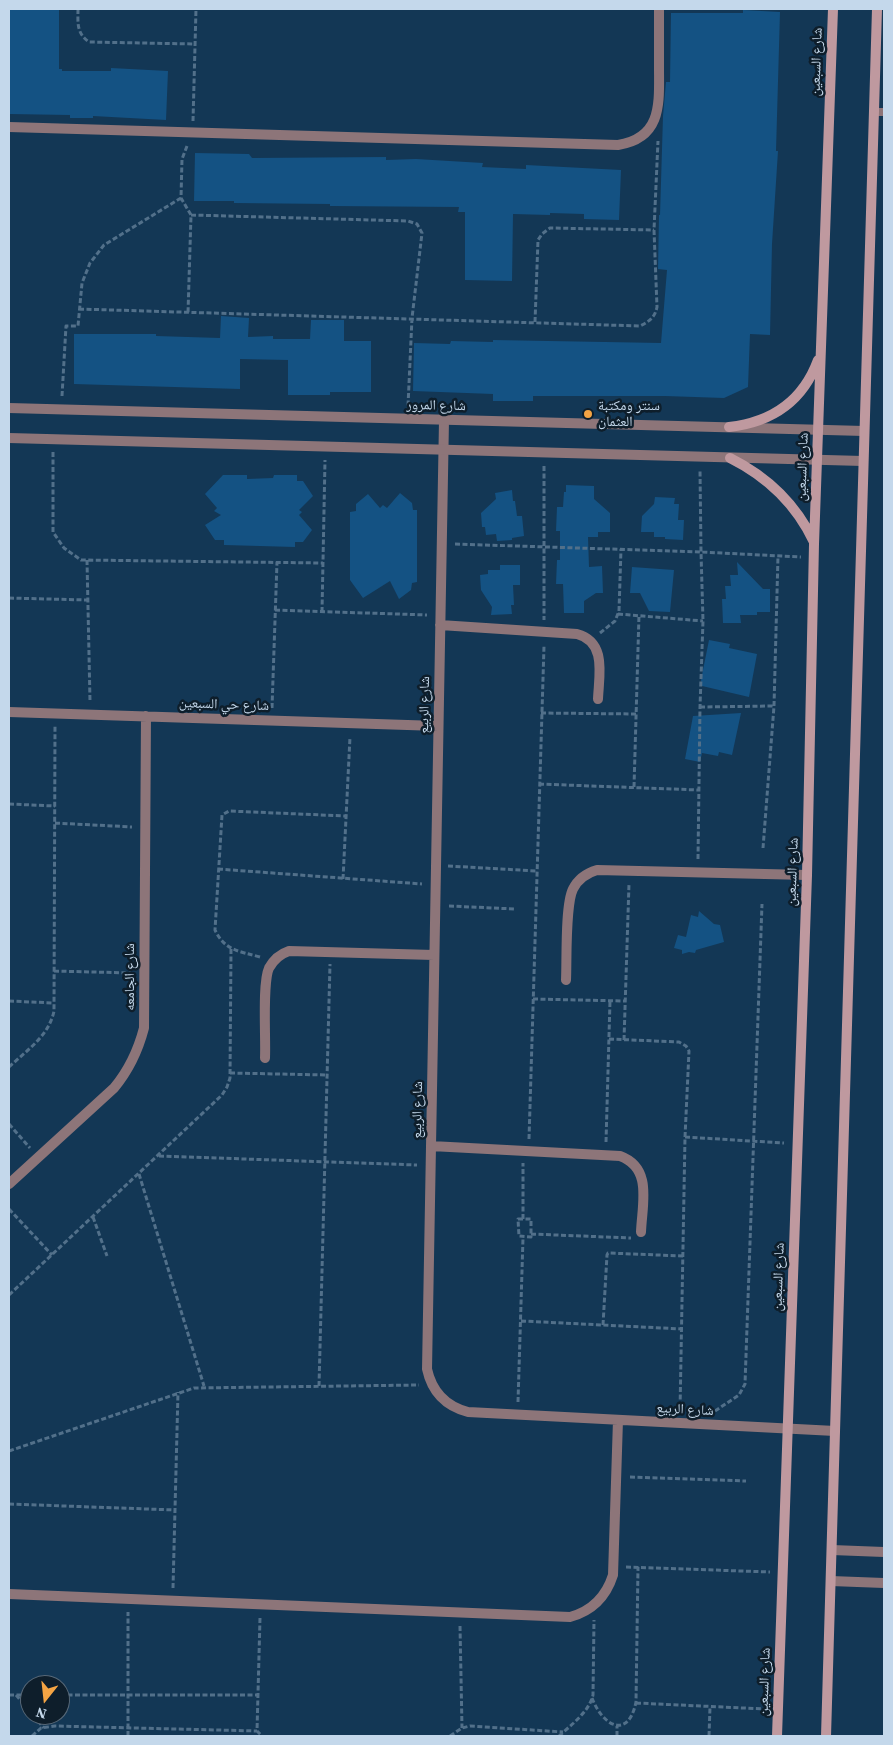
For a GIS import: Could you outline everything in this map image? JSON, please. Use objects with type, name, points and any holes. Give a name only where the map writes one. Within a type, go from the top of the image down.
[{"type":"main road","name":"شارع السبعين","points":[[777,1736],[807,875],[814,544],[833,9]]},
{"type":"main road","points":[[826,1736],[863,461],[879,112],[877,9]]},
{"type":"main road","points":[[729,427],[744,426],[765,419],[784,408],[795,398],[812,374],[818,361],[821,346]]},
{"type":"main road","points":[[730,458],[757,473],[780,493],[800,517],[814,544]]},
{"type":"street","points":[[9,127],[618,145],[638,139],[646,132],[659,107],[659,9]]},
{"type":"street","name":"شارع المرور","points":[[9,408],[864,431]]},
{"type":"street","name":"شارع الربيع","points":[[444,420],[427,1370],[432,1385],[443,1400],[459,1410],[468,1412],[835,1431]]},
{"type":"street","points":[[9,438],[863,461]]},
{"type":"street","points":[[440,620],[577,634],[591,640],[599,658],[598,699]]},
{"type":"street","name":"شارع حي السبعين","points":[[9,712],[438,726]]},
{"type":"street","name":"شارع الجامعه","points":[[9,1184],[114,1088],[125,1074],[137,1051],[144,1028],[146,716]]},
{"type":"street","points":[[566,980],[569,905],[572,890],[582,877],[597,870],[807,875]]},
{"type":"street","points":[[265,1058],[266,978],[278,956],[289,951],[434,955]]},
{"type":"street","points":[[431,1146],[606,1155],[627,1158],[633,1163],[643,1182],[640,1236]]},
{"type":"street","points":[[9,1594],[570,1617],[594,1605],[606,1592],[613,1575],[618,1420]]},
{"type":"street","points":[[832,1550],[884,1552]]},
{"type":"street","points":[[831,1581],[884,1582]]},
{"type":"path","points":[[78,9],[80,32],[89,42],[195,44]]},
{"type":"path","points":[[188,313],[191,215],[181,198],[182,159],[193,133],[196,9]]},
{"type":"path","points":[[79,309],[640,326],[651,319],[657,307],[654,230],[658,136]]},
{"type":"path","points":[[61,410],[66,326],[78,326],[80,294],[85,273],[90,263],[104,245],[181,198]]},
{"type":"path","points":[[191,215],[412,221],[420,228],[422,233],[412,318],[408,419]]},
{"type":"path","points":[[535,323],[538,240],[546,230],[550,228],[654,230]]},
{"type":"path","points":[[53,439],[53,532],[58,541],[72,555],[81,560],[323,563]]},
{"type":"path","points":[[322,612],[325,446]]},
{"type":"path","points":[[523,1219],[533,999],[544,632],[544,453]]},
{"type":"path","points":[[698,872],[698,790],[703,621],[700,457]]},
{"type":"path","points":[[442,544],[701,552],[814,558]]},
{"type":"path","points":[[591,640],[611,625],[618,614],[621,550]]},
{"type":"path","points":[[762,848],[774,706],[778,556]]},
{"type":"path","points":[[87,560],[91,714]]},
{"type":"path","points":[[272,721],[277,562]]},
{"type":"path","points":[[9,598],[88,600]]},
{"type":"path","points":[[275,610],[440,620]]},
{"type":"path","points":[[618,614],[703,621]]},
{"type":"path","points":[[634,787],[639,615]]},
{"type":"path","points":[[700,707],[774,706]]},
{"type":"path","points":[[9,1067],[45,1033],[52,1019],[54,1004],[55,713]]},
{"type":"path","points":[[541,713],[636,714]]},
{"type":"path","points":[[344,879],[350,723]]},
{"type":"path","points":[[539,784],[698,790]]},
{"type":"path","points":[[9,804],[55,806]]},
{"type":"path","points":[[274,961],[231,949],[223,943],[215,930],[222,815],[226,811],[346,816]]},
{"type":"path","points":[[55,823],[145,828]]},
{"type":"path","points":[[436,865],[537,871]]},
{"type":"path","points":[[218,869],[435,886]]},
{"type":"path","points":[[624,1040],[630,871]]},
{"type":"path","points":[[695,1424],[734,1400],[739,1395],[744,1384],[762,904]]},
{"type":"path","points":[[435,906],[516,909]]},
{"type":"path","points":[[9,1295],[218,1101],[227,1087],[230,1073],[231,949]]},
{"type":"path","points":[[319,1386],[331,952]]},
{"type":"path","points":[[54,971],[144,973]]},
{"type":"path","points":[[533,999],[625,1001]]},
{"type":"path","points":[[9,1001],[54,1004]]},
{"type":"path","points":[[606,1155],[610,1001]]},
{"type":"path","points":[[609,1039],[679,1042],[686,1046],[690,1056],[685,1137],[680,1423]]},
{"type":"path","points":[[230,1073],[328,1075]]},
{"type":"path","points":[[9,1124],[39,1157]]},
{"type":"path","points":[[685,1137],[797,1144]]},
{"type":"path","points":[[158,1156],[430,1166]]},
{"type":"path","points":[[139,1174],[204,1386]]},
{"type":"path","points":[[9,1210],[52,1254]]},
{"type":"path","points":[[93,1217],[107,1256]]},
{"type":"path","points":[[532,1234],[531,1219],[518,1219],[519,1236],[524,1238],[531,1237],[532,1234],[640,1236]]},
{"type":"path","points":[[518,1414],[524,1238]]},
{"type":"path","points":[[603,1325],[608,1253],[683,1256]]},
{"type":"path","points":[[521,1321],[682,1330]]},
{"type":"path","points":[[9,1451],[178,1392],[204,1386],[432,1385]]},
{"type":"path","points":[[172,1601],[178,1392]]},
{"type":"path","points":[[616,1476],[746,1481]]},
{"type":"path","points":[[9,1504],[175,1510]]},
{"type":"path","points":[[614,1566],[783,1573]]},
{"type":"path","points":[[592,1698],[599,1713],[617,1726],[627,1723],[633,1713],[636,1703],[638,1567]]},
{"type":"path","points":[[128,1599],[128,1736]]},
{"type":"path","points":[[257,1731],[260,1604]]},
{"type":"path","points":[[559,1736],[588,1706],[592,1698],[594,1605]]},
{"type":"path","points":[[460,1613],[462,1728]]},
{"type":"path","points":[[9,1695],[20,1695]]},
{"type":"path","points":[[16,1695],[20,1700]]},
{"type":"path","points":[[70,1695],[258,1695]]},
{"type":"path","points":[[636,1703],[778,1710]]},
{"type":"path","points":[[709,1736],[710,1707]]},
{"type":"path","points":[[32,1736],[44,1728],[55,1726],[257,1731],[262,1736]]},
{"type":"path","points":[[450,1736],[462,1728],[470,1726],[563,1732]]},
{"type":"path","points":[[617,1726],[617,1736]]},
{"type":"path","points":[[244,1731],[244,1736]]},
{"type":"building","points":[[9,9],[59,9],[59,69],[62,69],[62,71],[111,71],[111,68],[168,71],[166,120],[93,116],[93,118],[70,118],[70,115],[9,114]]},
{"type":"building","points":[[743,10],[780,12],[776,151],[778,151],[772,244],[770,335],[750,334],[748,387],[724,398],[533,396],[533,401],[493,401],[493,394],[413,391],[414,343],[450,344],[451,341],[493,342],[493,340],[661,343],[667,270],[658,269],[659,215],[663,116],[666,82],[670,82],[671,13],[743,13]]},
{"type":"building","points":[[195,153],[249,154],[252,158],[386,157],[386,160],[416,159],[483,163],[482,167],[526,169],[526,165],[621,170],[619,220],[584,219],[584,214],[513,214],[512,281],[465,280],[465,212],[458,212],[459,207],[330,206],[330,204],[194,201]]},
{"type":"building","points":[[221,316],[249,318],[248,337],[273,336],[273,339],[310,339],[311,320],[344,320],[344,341],[371,341],[371,392],[330,392],[330,395],[288,395],[288,360],[240,359],[240,389],[74,384],[74,334],[156,334],[156,336],[220,338]]},
{"type":"building","points":[[223,475],[247,475],[247,479],[273,478],[274,475],[297,475],[297,481],[303,481],[313,496],[299,510],[302,512],[299,515],[312,530],[303,542],[295,542],[295,547],[224,545],[224,540],[215,540],[205,525],[221,515],[214,511],[217,508],[205,494]]},
{"type":"building","points":[[566,485],[594,486],[594,499],[610,513],[610,532],[598,532],[598,537],[588,537],[589,567],[602,566],[603,593],[596,593],[584,601],[584,613],[564,613],[563,584],[556,584],[557,560],[560,560],[560,531],[556,531],[557,507],[563,507]]},
{"type":"building","points":[[512,490],[517,516],[522,516],[524,536],[512,538],[512,540],[497,541],[496,534],[486,535],[485,527],[482,527],[481,513],[496,499],[495,493]]},
{"type":"building","points":[[400,493],[412,503],[413,510],[417,510],[417,582],[412,583],[411,590],[399,599],[390,581],[363,598],[350,580],[350,512],[356,511],[356,504],[368,494],[380,508],[383,505],[387,508]]},
{"type":"building","points":[[655,497],[675,498],[674,504],[679,504],[678,520],[684,520],[683,540],[654,537],[654,532],[641,532],[642,516],[654,504]]},
{"type":"building","points":[[737,562],[763,589],[770,589],[770,612],[757,612],[757,615],[740,615],[741,623],[723,623],[722,599],[726,599],[725,586],[731,586],[730,575],[738,575]]},
{"type":"building","points":[[500,565],[520,565],[520,585],[513,585],[514,605],[511,605],[512,614],[491,615],[492,607],[481,590],[480,575],[488,574],[488,570],[500,570]]},
{"type":"building","points":[[632,567],[674,570],[670,612],[649,611],[640,593],[630,593]]},
{"type":"building","points":[[709,640],[730,644],[729,648],[757,654],[749,697],[702,686],[701,680]]},
{"type":"building","points":[[741,713],[732,755],[719,752],[718,756],[702,753],[700,762],[685,759],[693,716]]},
{"type":"building","points":[[699,911],[714,924],[720,925],[724,942],[696,950],[695,953],[682,954],[682,950],[674,948],[678,935],[686,937],[691,915],[698,917]]},
{"type":"place","name":"سنتر ومكتبة العثمان","points":[[588,414]]}]
